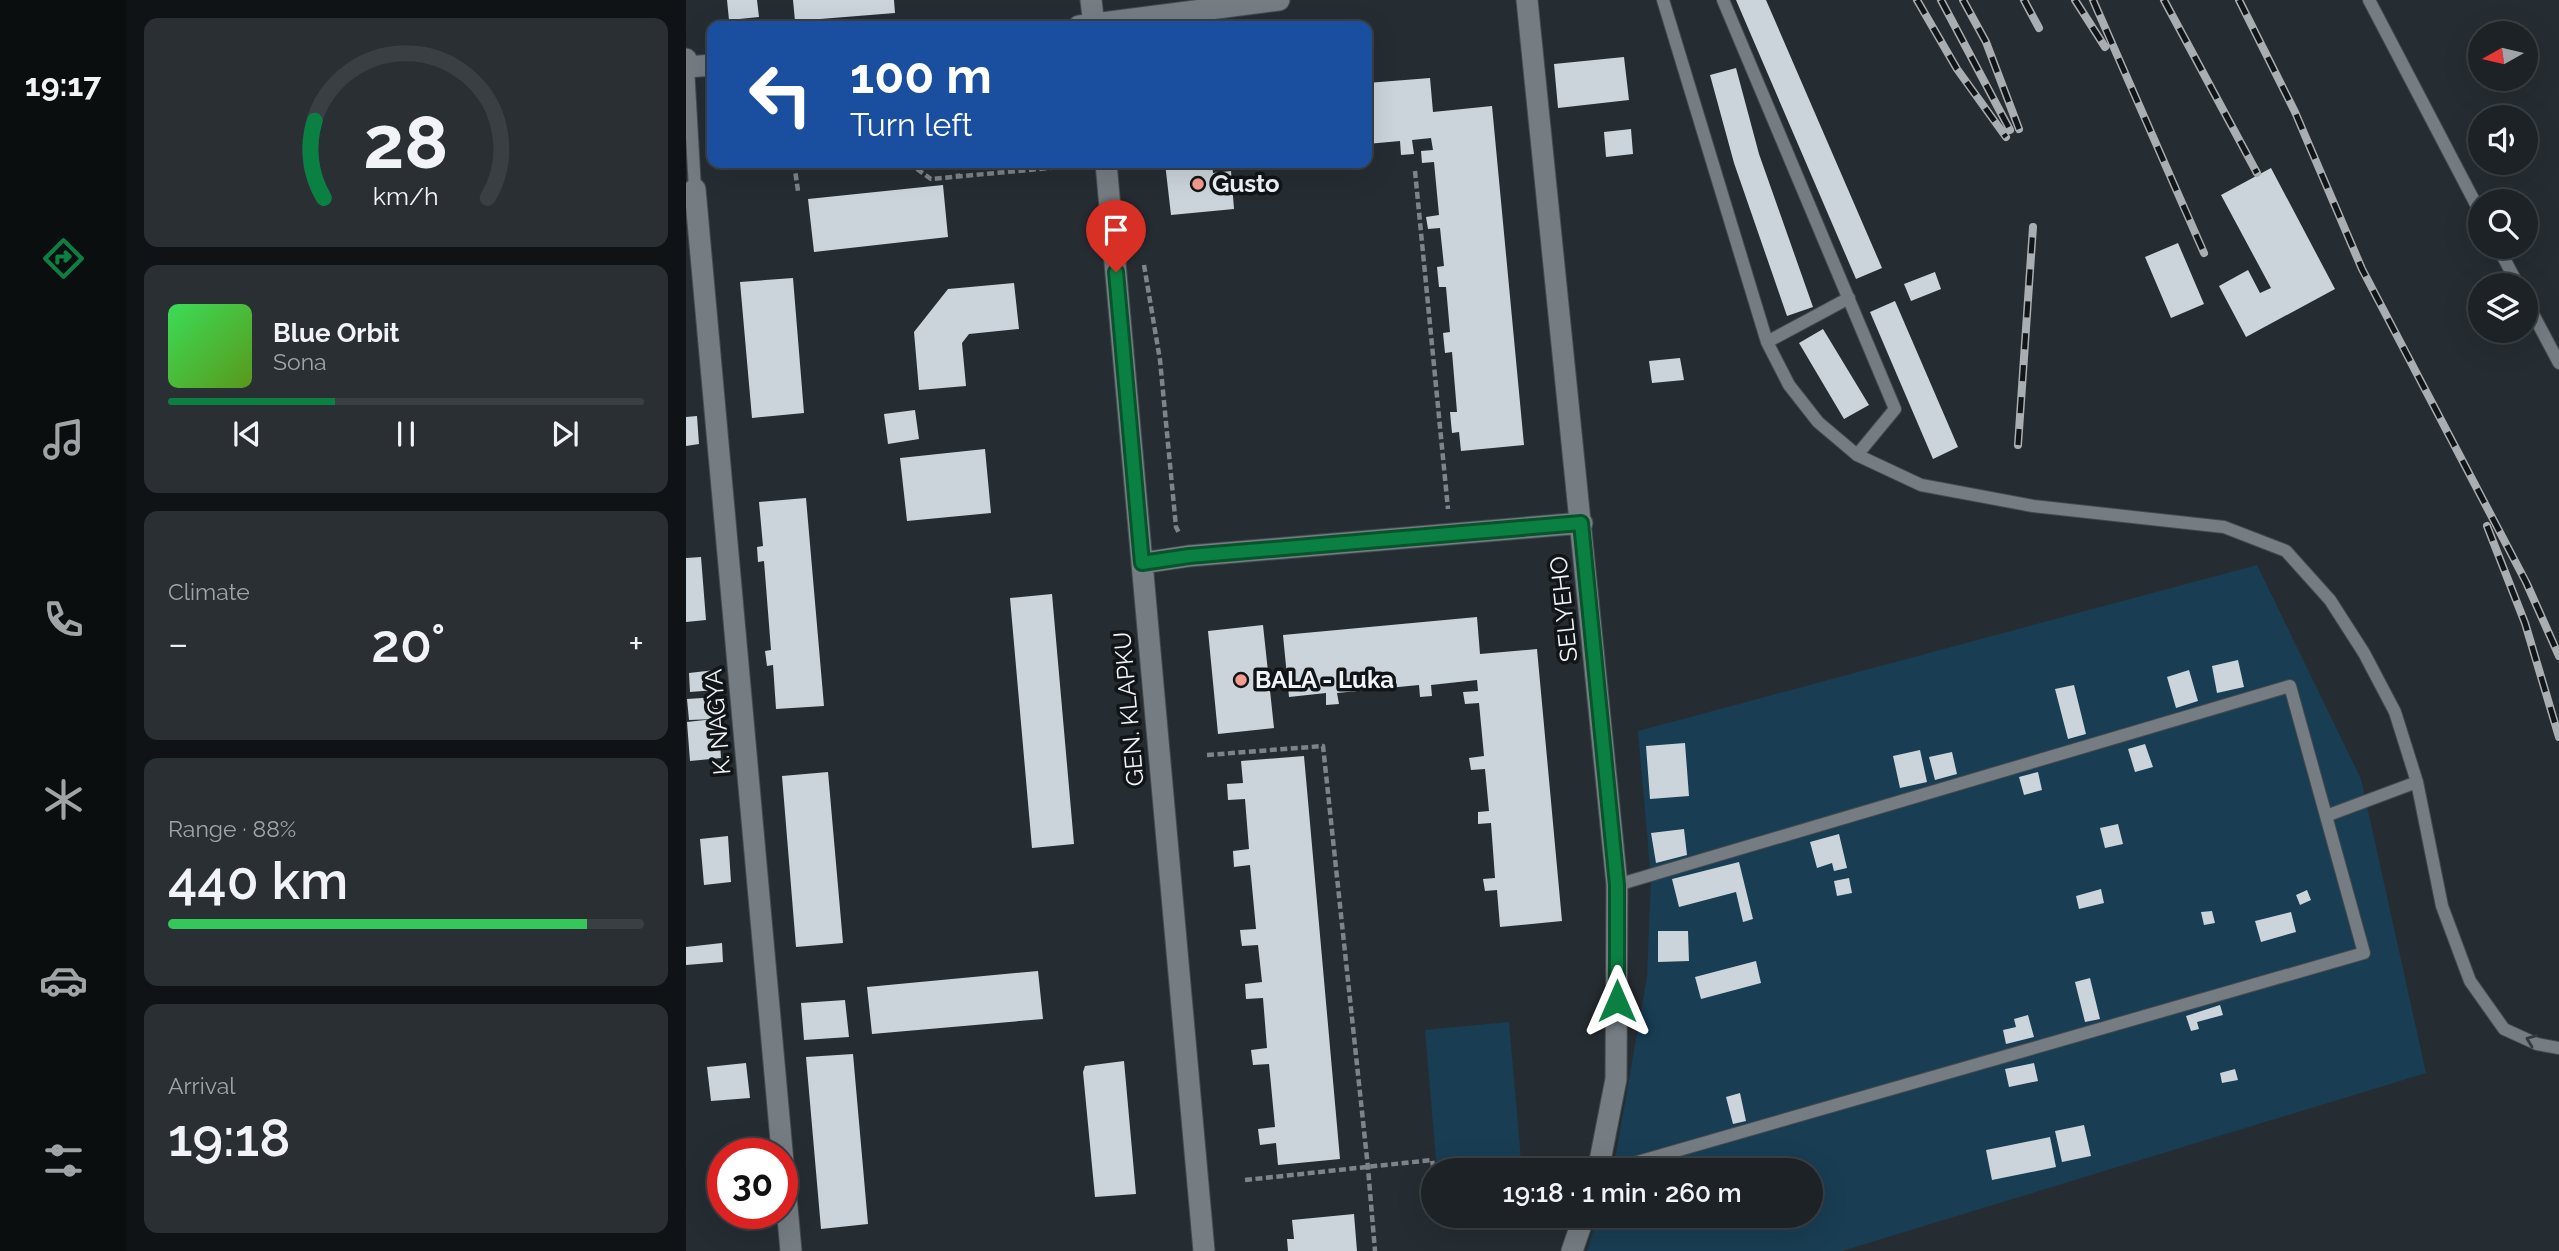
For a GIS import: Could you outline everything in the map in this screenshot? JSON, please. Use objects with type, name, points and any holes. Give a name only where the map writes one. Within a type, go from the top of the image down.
[{"type":"street","points":[[1089,21],[1091,0]]},
{"type":"street","points":[[1119,21],[1279,0]]},
{"type":"street","name":"SELYEHO","points":[[1527,0],[1617,885],[1616,1079],[1601,1158]]},
{"type":"street","points":[[687,63],[707,65]]},
{"type":"street","name":"GEN. KLAPKU","points":[[1106,168],[1204,1251]]},
{"type":"street","name":"K. NAGYA","points":[[695,189],[791,1251]]},
{"type":"street","points":[[1142,563],[1189,556],[1581,523]]},
{"type":"street","points":[[1572,1251],[1580,1228]]},
{"type":"lane","points":[[1723,0],[1895,409],[1857,455]]},
{"type":"lane","points":[[2370,0],[2468,189]]},
{"type":"lane","points":[[1664,1],[1767,342],[1789,385],[1818,422],[1857,455],[1922,485],[2033,506],[2224,527],[2286,551],[2330,600],[2364,653],[2395,712],[2417,782],[2442,906],[2470,981],[2504,1029],[2537,1044],[2559,1048]]},
{"type":"lane","points":[[687,63],[695,189]]},
{"type":"lane","points":[[1767,342],[1849,299]]},
{"type":"lane","points":[[2538,323],[2559,363]]},
{"type":"lane","points":[[1617,885],[2290,686],[2364,953],[1651,1158]]},
{"type":"lane","points":[[2326,816],[2417,782]]},
{"type":"path","points":[[795,168],[798,191]]},
{"type":"path","points":[[957,168],[958,177]]},
{"type":"path","points":[[916,169],[932,179],[1051,168]]},
{"type":"path","points":[[1415,171],[1450,534]]},
{"type":"path","points":[[1144,261],[1160,359],[1176,527],[1189,556]]},
{"type":"path","points":[[1208,755],[1323,746],[1375,1251]]},
{"type":"path","points":[[1245,1180],[1421,1161]]},
{"type":"shaded area","points":[[2257,565],[2361,779],[2426,1073],[1842,1251],[1587,1251],[1594,1228],[1823,1228],[1823,1158],[1615,1158],[1647,977],[1651,879],[1638,731]]},
{"type":"shaded area","points":[[1509,1022],[1521,1158],[1436,1158],[1425,1030]]},
{"type":"building","points":[[727,0],[757,0],[759,17],[729,20]]},
{"type":"building","points":[[793,0],[894,0],[895,13],[795,21]]},
{"type":"building","points":[[1736,0],[1766,0],[1882,268],[1856,279]]},
{"type":"building","points":[[1624,57],[1629,100],[1558,108],[1554,64]]},
{"type":"building","points":[[1736,68],[1759,154],[1813,307],[1787,316],[1734,163],[1710,75]]},
{"type":"building","points":[[1430,78],[1433,112],[1492,106],[1524,445],[1461,451],[1459,432],[1452,433],[1450,412],[1457,412],[1452,352],[1445,353],[1443,333],[1450,332],[1446,287],[1439,287],[1437,267],[1444,266],[1440,228],[1428,229],[1426,217],[1439,215],[1434,162],[1422,163],[1421,151],[1433,150],[1431,138],[1412,140],[1414,154],[1401,155],[1400,141],[1372,144],[1372,83]]},
{"type":"building","points":[[1631,129],[1633,154],[1606,157],[1604,132]]},
{"type":"building","points":[[1166,168],[1212,168],[1213,173],[1231,171],[1234,209],[1171,215]]},
{"type":"building","points":[[2271,168],[2335,289],[2246,337],[2219,286],[2248,270],[2260,293],[2271,288],[2221,195]]},
{"type":"building","points":[[943,185],[948,237],[814,252],[808,199]]},
{"type":"building","points":[[2178,243],[2204,304],[2171,318],[2145,257]]},
{"type":"building","points":[[1935,272],[1941,289],[1911,301],[1904,284]]},
{"type":"building","points":[[793,278],[804,413],[752,418],[740,282]]},
{"type":"building","points":[[1014,283],[1019,329],[969,334],[962,343],[966,386],[919,390],[914,332],[948,289]]},
{"type":"building","points":[[1895,301],[1958,447],[1933,459],[1870,312]]},
{"type":"building","points":[[1823,329],[1869,405],[1844,419],[1799,343]]},
{"type":"building","points":[[1680,358],[1684,380],[1652,383],[1649,361]]},
{"type":"building","points":[[915,410],[919,439],[888,444],[884,414]]},
{"type":"building","points":[[697,416],[699,444],[686,446],[686,417]]},
{"type":"building","points":[[985,449],[991,513],[907,521],[900,458]]},
{"type":"building","points":[[806,498],[824,706],[776,709],[773,665],[767,666],[765,651],[771,650],[764,561],[758,562],[757,547],[763,546],[759,502]]},
{"type":"building","points":[[701,557],[706,620],[686,622],[686,558]]},
{"type":"building","points":[[1052,594],[1074,844],[1032,848],[1010,598]]},
{"type":"building","points":[[1477,617],[1480,654],[1537,649],[1562,921],[1500,927],[1497,890],[1485,891],[1483,879],[1495,878],[1491,823],[1478,824],[1478,812],[1489,811],[1485,769],[1471,770],[1469,758],[1484,756],[1479,703],[1465,704],[1463,692],[1478,691],[1477,680],[1431,685],[1432,696],[1420,697],[1419,685],[1337,693],[1339,704],[1326,705],[1326,693],[1289,697],[1283,635]]},
{"type":"building","name":"BALA - Luka","points":[[1263,625],[1274,728],[1218,734],[1208,631]]},
{"type":"building","points":[[2238,660],[2244,687],[2217,693],[2212,666]]},
{"type":"building","points":[[715,670],[716,690],[690,692],[689,673]]},
{"type":"building","points":[[2189,670],[2198,701],[2176,708],[2167,677]]},
{"type":"building","points":[[2074,685],[2086,734],[2068,739],[2055,689]]},
{"type":"building","points":[[717,697],[721,758],[690,761],[687,722],[714,719],[689,720],[687,699]]},
{"type":"building","points":[[1685,743],[1689,796],[1650,799],[1646,746]]},
{"type":"building","points":[[2145,744],[2153,767],[2135,772],[2128,749]]},
{"type":"building","points":[[1920,750],[1927,782],[1900,788],[1893,756]]},
{"type":"building","points":[[1952,752],[1957,774],[1935,780],[1929,757]]},
{"type":"building","points":[[1304,756],[1340,1159],[1278,1165],[1276,1143],[1260,1145],[1258,1129],[1275,1127],[1269,1064],[1253,1065],[1251,1050],[1267,1048],[1263,998],[1246,999],[1245,984],[1262,982],[1258,945],[1242,946],[1240,930],[1256,929],[1250,865],[1234,867],[1233,851],[1249,849],[1245,799],[1228,800],[1227,784],[1243,783],[1241,761]]},
{"type":"building","points":[[828,772],[843,943],[796,947],[782,776]]},
{"type":"building","points":[[2038,772],[2042,790],[2024,795],[2019,777]]},
{"type":"building","points":[[2118,824],[2123,844],[2105,848],[2100,828]]},
{"type":"building","points":[[1684,829],[1687,855],[1656,863],[1651,833]]},
{"type":"building","points":[[1839,834],[1847,868],[1834,871],[1832,863],[1817,868],[1810,842]]},
{"type":"building","points":[[728,836],[731,882],[704,885],[700,839]]},
{"type":"building","points":[[1739,862],[1753,919],[1743,922],[1736,892],[1679,907],[1672,879]]},
{"type":"building","points":[[1849,878],[1852,893],[1837,896],[1834,881]]},
{"type":"building","points":[[2101,889],[2104,903],[2079,909],[2076,896]]},
{"type":"building","points":[[2307,890],[2311,900],[2300,905],[2296,895]]},
{"type":"building","points":[[2212,911],[2215,923],[2204,925],[2201,912]]},
{"type":"building","points":[[2291,912],[2296,932],[2261,942],[2255,921]]},
{"type":"building","points":[[1658,931],[1688,931],[1689,961],[1658,962]]},
{"type":"building","points":[[722,943],[723,962],[686,965],[686,947]]},
{"type":"building","points":[[1756,961],[1761,983],[1701,999],[1695,977]]},
{"type":"building","points":[[1038,971],[1043,1019],[872,1034],[867,987]]},
{"type":"building","points":[[2090,978],[2100,1019],[2085,1022],[2075,982]]},
{"type":"building","points":[[845,1000],[849,1037],[804,1040],[801,1003]]},
{"type":"building","points":[[2220,1005],[2223,1015],[2197,1022],[2199,1029],[2191,1031],[2186,1016]]},
{"type":"building","points":[[2028,1015],[2034,1037],[2006,1044],[2003,1030],[2016,1027],[2014,1019]]},
{"type":"building","points":[[853,1054],[868,1224],[821,1229],[806,1057]]},
{"type":"building","points":[[1124,1061],[1136,1194],[1095,1197],[1083,1072],[1085,1066]]},
{"type":"building","points":[[746,1063],[750,1098],[711,1101],[707,1067]]},
{"type":"building","points":[[2034,1063],[2038,1081],[2009,1087],[2005,1069]]},
{"type":"building","points":[[2235,1069],[2238,1080],[2222,1083],[2220,1073]]},
{"type":"building","points":[[1740,1093],[1746,1121],[1733,1124],[1726,1097]]},
{"type":"building","points":[[2084,1125],[2091,1156],[2062,1162],[2055,1131]]},
{"type":"building","points":[[2050,1137],[2056,1167],[1992,1180],[1986,1150]]},
{"type":"building","points":[[1354,1214],[1357,1251],[1288,1251],[1287,1239],[1294,1239],[1292,1220]]},
{"type":"railway","points":[[1917,0],[1957,69],[2006,137]]},
{"type":"railway","points":[[1941,0],[2010,130]]},
{"type":"railway","points":[[1963,0],[1986,42],[2019,129]]},
{"type":"railway","points":[[2024,0],[2039,28]]},
{"type":"railway","points":[[2075,0],[2105,47]]},
{"type":"railway","points":[[2093,0],[2204,253]]},
{"type":"railway","points":[[2164,0],[2257,173]]},
{"type":"railway","points":[[2239,0],[2295,112],[2362,269],[2526,582],[2559,656]]},
{"type":"railway","points":[[2018,445],[2033,227]]},
{"type":"railway","points":[[2487,526],[2525,623],[2559,737]]},
{"type":"place","name":"Gusto","points":[[1198,184]]},
{"type":"place","name":"BALA - Luka","points":[[1241,680]]},
{"type":"route","points":[[1116,272],[1142,563],[1189,556],[1581,523],[1617,885],[1617,1001]]}]
